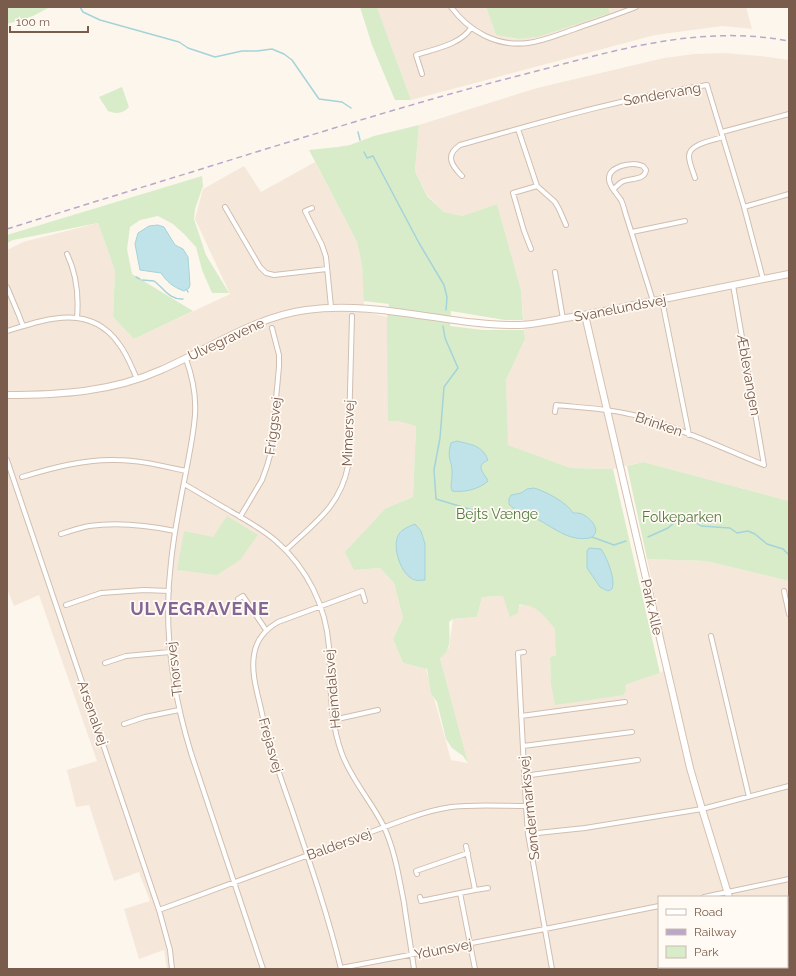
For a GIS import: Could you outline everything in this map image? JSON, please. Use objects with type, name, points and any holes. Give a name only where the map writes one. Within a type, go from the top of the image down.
[{"type":"street","points":[[451,7],[460,19],[486,37],[504,42],[528,43],[549,38],[636,7]]},
{"type":"street","points":[[422,74],[416,55],[455,42],[467,34],[471,28]]},
{"type":"street","name":"Søndervang","points":[[462,176],[454,168],[451,158],[456,148],[460,145],[645,95],[707,85],[744,207],[763,279]]},
{"type":"street","points":[[695,178],[689,156],[690,150],[694,146],[722,135],[789,114]]},
{"type":"street","points":[[518,129],[537,186],[555,202],[566,225]]},
{"type":"street","points":[[614,189],[625,180],[644,176],[646,170],[643,166],[631,163],[614,169],[608,179],[621,201],[653,301]]},
{"type":"street","points":[[531,249],[513,193],[537,186]]},
{"type":"street","points":[[744,207],[789,194]]},
{"type":"street","points":[[225,207],[260,267],[266,273],[274,275],[327,269]]},
{"type":"street","points":[[312,208],[305,211],[322,245],[327,269],[331,307]]},
{"type":"street","points":[[632,232],[685,222]]},
{"type":"street","points":[[67,254],[76,278],[78,297],[77,318]]},
{"type":"street","points":[[555,272],[563,319]]},
{"type":"street","name":"Svanelundsvej","points":[[449,319],[500,325],[522,325],[585,315],[789,274]]},
{"type":"street","name":"Æblevangen","points":[[733,285],[764,465]]},
{"type":"street","points":[[7,287],[23,326]]},
{"type":"street","points":[[662,300],[689,435]]},
{"type":"street","name":"Ulvegravene","points":[[7,395],[41,395],[82,392],[107,388],[159,371],[186,359],[245,328],[272,318],[304,310],[331,307],[364,308],[449,319]]},
{"type":"street","name":"Park Alle","points":[[585,315],[690,768],[728,895]]},
{"type":"street","name":"Mimersvej","points":[[286,550],[330,508],[346,477],[348,466],[352,316]]},
{"type":"street","points":[[7,331],[53,318],[77,318],[89,321],[111,334],[119,344],[137,379]]},
{"type":"street","name":"Friggsvej","points":[[240,517],[262,480],[268,466],[271,452],[279,367],[279,355],[272,328]]},
{"type":"street","name":"Thorsvej","points":[[186,359],[194,386],[196,414],[175,531],[171,562],[168,591],[170,652],[179,710],[191,753],[262,969]]},
{"type":"street","name":"Brinken","points":[[555,412],[556,405],[642,417],[764,465]]},
{"type":"street","name":"Arsenalvej","points":[[7,460],[159,910],[170,950],[172,969]]},
{"type":"street","points":[[22,477],[43,471],[96,461],[116,460],[138,462],[186,471]]},
{"type":"street","name":"Heimdalsvej","points":[[184,484],[264,532],[286,550],[306,576],[320,606],[324,620],[328,640],[330,694],[333,720],[342,755],[352,775],[384,827],[393,849],[414,969]]},
{"type":"street","points":[[61,534],[87,526],[126,524],[152,526],[175,531]]},
{"type":"street","points":[[66,605],[101,593],[144,590],[168,591]]},
{"type":"street","name":"Frejasvej","points":[[341,969],[325,909],[272,753],[265,726],[253,663],[258,641],[266,630],[278,622],[362,591],[365,601]]},
{"type":"street","points":[[784,591],[789,614]]},
{"type":"street","points":[[238,599],[243,596],[266,630]]},
{"type":"street","points":[[711,636],[749,797]]},
{"type":"street","points":[[104,663],[126,656],[170,652]]},
{"type":"street","name":"Søndermarksvej","points":[[524,652],[518,652],[528,834],[552,969]]},
{"type":"street","points":[[521,716],[626,702]]},
{"type":"street","points":[[124,724],[145,717],[179,710]]},
{"type":"street","points":[[333,720],[378,710]]},
{"type":"street","points":[[523,746],[632,732]]},
{"type":"street","points":[[524,776],[638,760]]},
{"type":"street","points":[[528,834],[585,828],[702,809],[789,786]]},
{"type":"street","name":"Baldersvej","points":[[159,910],[430,811],[452,807],[526,806]]},
{"type":"street","points":[[466,846],[475,890]]},
{"type":"street","points":[[416,874],[416,871],[468,854]]},
{"type":"street","points":[[716,896],[728,895],[789,879]]},
{"type":"street","points":[[420,897],[421,901],[488,888]]},
{"type":"street","points":[[460,893],[474,969]]},
{"type":"street","name":"Ydunsvej","points":[[341,969],[658,906]]},
{"type":"shaded area","points":[[377,7],[486,7],[496,35],[518,39],[538,37],[610,12],[608,7],[746,7],[752,29],[722,26],[655,35],[411,100]]},
{"type":"shaded area","points":[[724,53],[789,60],[789,501],[643,462],[613,469],[571,468],[507,445],[506,380],[525,339],[521,290],[497,204],[462,216],[444,212],[427,195],[415,171],[419,125],[537,88],[664,58],[694,54]]},
{"type":"shaded area","points":[[315,162],[357,242],[362,265],[364,312],[388,317],[416,426],[413,497],[386,508],[354,570],[380,568],[394,583],[403,618],[393,639],[403,663],[426,669],[451,760],[468,763],[440,658],[449,648],[453,619],[477,617],[482,597],[503,596],[519,606],[535,602],[558,630],[558,654],[550,657],[551,684],[625,685],[660,673],[669,665],[647,559],[706,561],[789,581],[789,954],[788,896],[658,896],[658,968],[728,968],[167,969],[164,950],[139,959],[124,909],[150,901],[139,872],[114,881],[89,805],[76,807],[67,770],[97,761],[39,595],[14,606],[7,589],[7,250],[23,242],[98,223],[115,271],[113,317],[134,339],[230,294],[195,219],[203,189],[244,166],[261,192]]},
{"type":"green space","points":[[7,7],[50,7],[33,16],[7,24]]},
{"type":"green space","points":[[360,7],[377,7],[411,100],[395,100],[372,45]]},
{"type":"green space","points":[[486,7],[608,7],[610,13],[538,37],[519,39],[496,35]]},
{"type":"green space","points":[[122,87],[129,107],[119,113],[108,111],[99,97]]},
{"type":"green space","name":"Bejts Vænge","points":[[419,125],[415,171],[427,196],[444,212],[462,216],[497,204],[521,290],[523,320],[505,320],[451,311],[450,326],[483,330],[524,330],[525,339],[506,380],[508,445],[571,468],[613,469],[660,673],[625,685],[626,692],[624,695],[555,705],[551,684],[550,657],[556,655],[555,629],[540,612],[531,606],[519,605],[518,613],[510,617],[503,596],[482,597],[477,617],[453,619],[449,622],[449,646],[447,651],[440,658],[468,763],[463,756],[452,748],[446,739],[437,702],[431,693],[427,668],[403,663],[393,639],[403,618],[394,583],[380,568],[354,570],[345,552],[386,508],[413,497],[416,426],[398,421],[388,421],[387,317],[389,304],[364,301],[362,265],[357,242],[309,150],[350,145],[374,136]]},
{"type":"green space","points":[[202,176],[203,186],[195,209],[194,219],[206,255],[229,293],[212,293],[202,270],[196,247],[173,224],[158,216],[140,220],[130,227],[127,249],[132,274],[193,311],[134,339],[113,317],[115,271],[98,223],[13,240],[7,243],[7,235]]},
{"type":"green space","name":"Folkeparken","points":[[643,462],[789,501],[789,581],[706,561],[647,559],[627,466]]},
{"type":"green space","points":[[227,516],[258,535],[240,560],[217,575],[177,570],[184,531],[213,537]]},
{"type":"water","points":[[158,225],[164,227],[175,245],[183,249],[188,257],[190,285],[189,288],[184,291],[171,284],[161,273],[140,270],[135,244],[138,233],[149,226]]},
{"type":"water","points":[[457,441],[476,446],[486,455],[488,460],[481,465],[482,472],[488,481],[485,484],[466,491],[452,491],[452,470],[449,453],[451,443]]},
{"type":"water","points":[[534,488],[556,498],[566,505],[573,513],[585,515],[595,526],[596,529],[594,535],[591,538],[581,539],[567,536],[535,518],[518,512],[509,504],[511,495]]},
{"type":"water","points":[[415,524],[421,531],[425,544],[425,580],[416,580],[405,573],[397,553],[397,539],[400,532]]},
{"type":"water","points":[[589,548],[601,549],[606,557],[613,580],[612,589],[608,591],[600,587],[587,568],[587,551]]},
{"type":"waterway","points":[[80,7],[83,12],[100,20],[179,42],[188,48],[215,57],[242,51],[272,49],[284,54],[292,60],[319,99],[342,102],[351,108]]},
{"type":"waterway","points":[[358,132],[360,140]]},
{"type":"waterway","points":[[364,152],[367,158],[373,156],[419,243],[444,285],[447,297],[446,310]]},
{"type":"waterway","points":[[136,277],[140,279]]},
{"type":"waterway","points":[[142,280],[154,281],[170,296],[183,299]]},
{"type":"waterway","points":[[443,326],[445,338],[458,368],[444,387],[440,438],[434,470],[436,499],[484,513]]},
{"type":"waterway","points":[[648,537],[668,528],[675,522],[683,519],[692,520],[701,526],[730,528],[737,533],[748,531],[755,534],[767,544],[783,549],[789,555]]},
{"type":"waterway","points":[[592,537],[614,545],[626,541]]},
{"type":"railway","points":[[7,229],[384,113],[481,85],[582,59],[684,38],[754,36],[789,41]]},
{"type":"district","name":"ULVEGRAVENE","points":[[200,608]]}]
